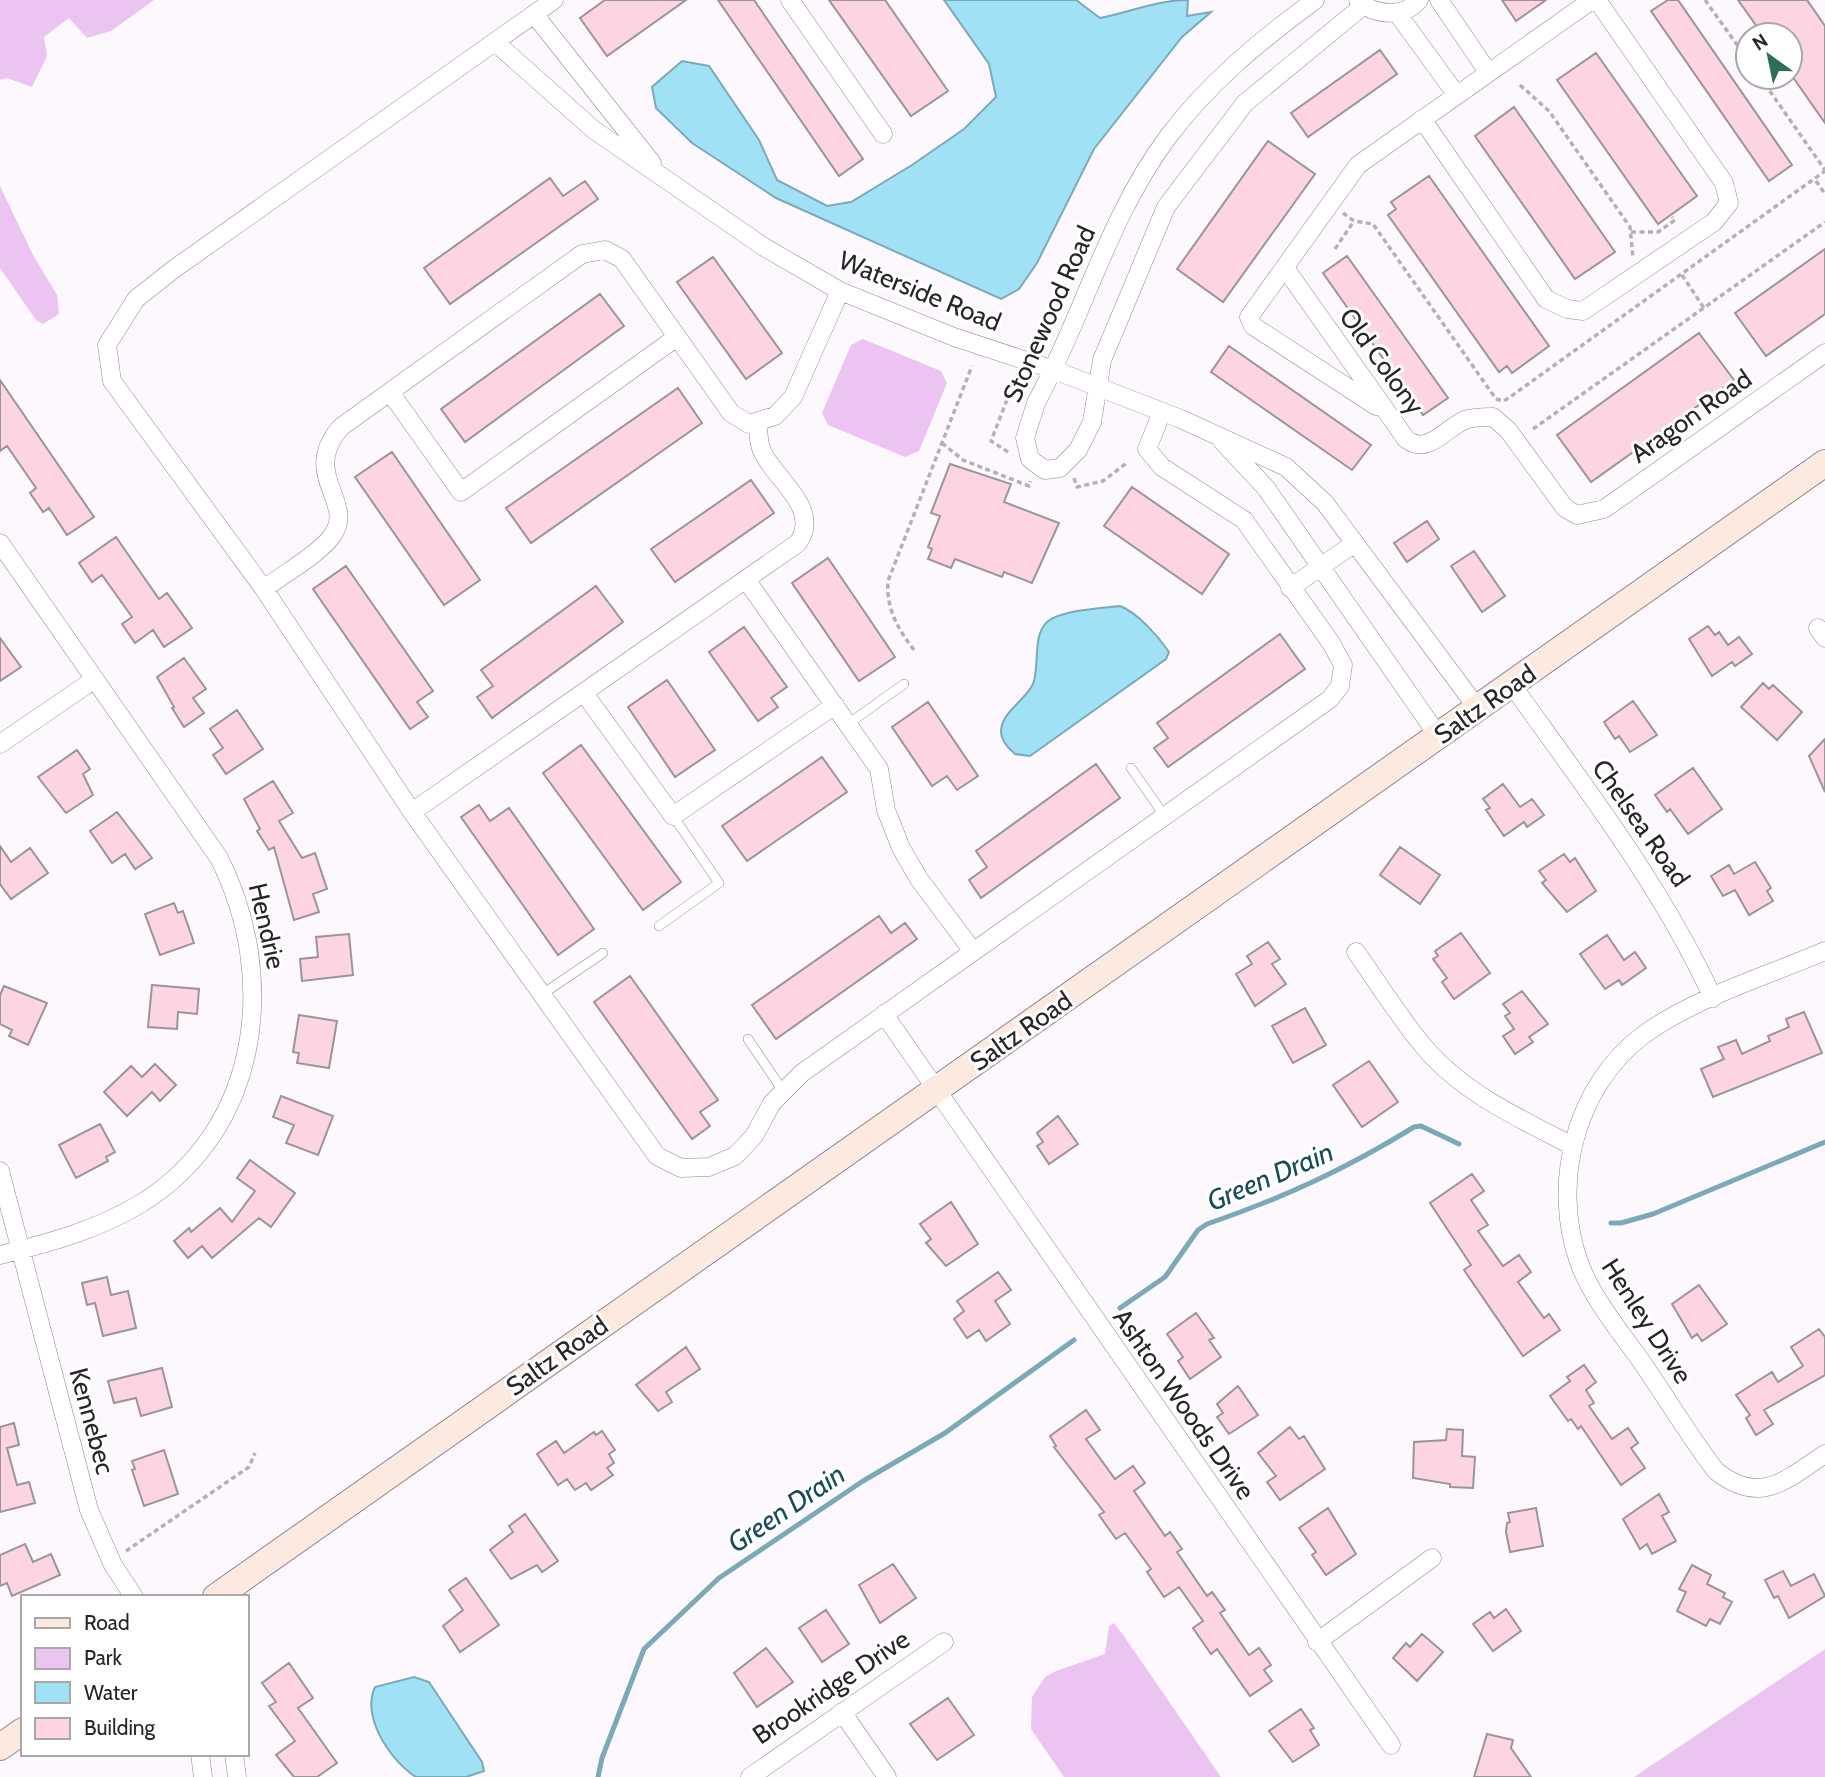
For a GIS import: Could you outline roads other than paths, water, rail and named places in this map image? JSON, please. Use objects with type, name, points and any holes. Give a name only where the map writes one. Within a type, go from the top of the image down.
[{"type":"street","points":[[554,0],[145,292],[136,299],[107,345],[112,381],[264,589],[412,811],[643,1140],[657,1156],[681,1168],[709,1167],[735,1156],[754,1136],[772,1103],[802,1073],[972,950],[1330,699],[1340,686],[1343,665],[1331,643],[1244,520],[1162,467],[1147,449],[1162,412]]},
{"type":"street","points":[[790,0],[883,134]]},
{"type":"street","name":"Stonewood Road","points":[[1315,0],[1264,38],[1221,77],[1168,137],[1138,186],[1102,257],[1054,370],[1036,404],[1025,438],[1030,459],[1045,470],[1060,468],[1078,450],[1092,422],[1102,360],[1166,207],[1245,103],[1361,3]]},
{"type":"street","points":[[1361,3],[1379,13],[1397,13],[1419,0]]},
{"type":"street","points":[[1439,0],[1488,72]]},
{"type":"street","points":[[1383,410],[1254,326],[1249,317],[1358,165],[1592,0]]},
{"type":"street","points":[[1422,118],[1546,299],[1567,309],[1583,311],[1714,222],[1729,203],[1724,183],[1598,0]]},
{"type":"street","points":[[1397,13],[1456,94]]},
{"type":"street","name":"Waterside Road","points":[[534,14],[662,176]]},
{"type":"street","name":"Waterside Road","points":[[496,43],[594,130],[764,247],[840,291],[954,337],[1054,370],[1162,412],[1215,433],[1286,467],[1325,503],[1478,709]]},
{"type":"street","points":[[264,589],[332,536],[339,518],[338,508],[324,471],[328,446],[348,421],[590,250],[605,250],[622,259],[731,412],[743,422],[757,423],[775,416],[793,397],[840,291]]},
{"type":"street","name":"Old Colony","points":[[1284,268],[1383,410],[1414,445],[1430,443],[1465,420],[1493,417]]},
{"type":"street","points":[[390,391],[461,492],[677,337]]},
{"type":"street","name":"Aragon Road","points":[[1493,417],[1508,430],[1565,508],[1584,515],[1604,509],[1825,353]]},
{"type":"street","points":[[412,811],[792,549],[801,538],[804,526],[798,501],[763,453],[757,423]]},
{"type":"street","name":"Waterside Road","points":[[1215,433],[1266,488],[1439,737]]},
{"type":"street","name":"Saltz Road","points":[[219,1595],[405,1461],[936,1091],[1825,463]]},
{"type":"street","name":"Hendrie","points":[[0,543],[206,838],[230,880],[250,947],[254,986],[253,1022],[243,1067],[229,1102],[205,1142],[178,1173],[142,1203],[109,1222],[0,1255]]},
{"type":"street","points":[[1290,588],[1355,543]]},
{"type":"street","points":[[747,581],[879,769],[886,810],[901,848],[919,879],[972,950]]},
{"type":"street","points":[[0,744],[95,679]]},
{"type":"street","name":"Chelsea Road","points":[[1513,685],[1659,894],[1689,945],[1713,998]]},
{"type":"street","points":[[584,693],[673,816],[835,705]]},
{"type":"street","name":"Henley Drive","points":[[1825,951],[1713,998],[1662,1023],[1621,1055],[1590,1098],[1573,1146],[1568,1176],[1568,1221],[1579,1264],[1588,1282],[1716,1471],[1727,1480],[1751,1488],[1776,1486],[1825,1454]]},
{"type":"street","points":[[1356,952],[1426,1049],[1446,1067],[1497,1104],[1573,1146]]},
{"type":"street","name":"Ashton Woods Drive","points":[[884,1014],[1317,1642],[1391,1745]]},
{"type":"street","name":"Kennebec","points":[[0,1171],[89,1510],[113,1565],[133,1595]]},
{"type":"street","points":[[1317,1642],[1432,1558]]},
{"type":"street","name":"Brookridge Drive","points":[[750,1777],[944,1642]]},
{"type":"street","points":[[842,1712],[887,1777]]},
{"type":"street","points":[[0,1747],[21,1732]]},
{"type":"street","points":[[200,1756],[203,1777]]},
{"type":"street","points":[[234,1756],[237,1777]]},
{"type":"lane","points":[[848,724],[904,684]]},
{"type":"lane","points":[[1131,768],[1164,815]]},
{"type":"lane","points":[[659,926],[719,883],[673,816]]},
{"type":"lane","points":[[541,995],[603,953]]},
{"type":"lane","points":[[748,1039],[783,1091]]},
{"type":"water","points":[[944,0],[1076,0],[1100,18],[1155,4],[1188,0],[1187,16],[1211,12],[1182,37],[1094,149],[1037,263],[1019,289],[1001,299],[776,198],[692,143],[656,108],[652,87],[682,61],[709,66],[759,140],[777,180],[827,206],[851,202],[964,129],[996,97],[989,64]]},
{"type":"water","points":[[1120,606],[1141,619],[1153,632],[1169,652],[1166,659],[1030,756],[1015,754],[1002,738],[1002,725],[1033,684],[1042,628],[1053,618],[1062,615]]},
{"type":"water","points":[[414,1677],[429,1682],[482,1762],[484,1771],[466,1777],[416,1777],[388,1750],[375,1725],[372,1712],[375,1687]]},
{"type":"waterway","name":"Green Drain","points":[[1120,1308],[1165,1277],[1198,1230],[1207,1224],[1314,1182],[1414,1127],[1421,1126],[1459,1144]]},
{"type":"waterway","name":"Green Drain","points":[[1611,1223],[1653,1214],[1825,1142]]},
{"type":"waterway","name":"Green Drain","points":[[598,1777],[602,1758],[644,1649],[719,1578],[863,1481],[945,1433],[1074,1340]]}]
